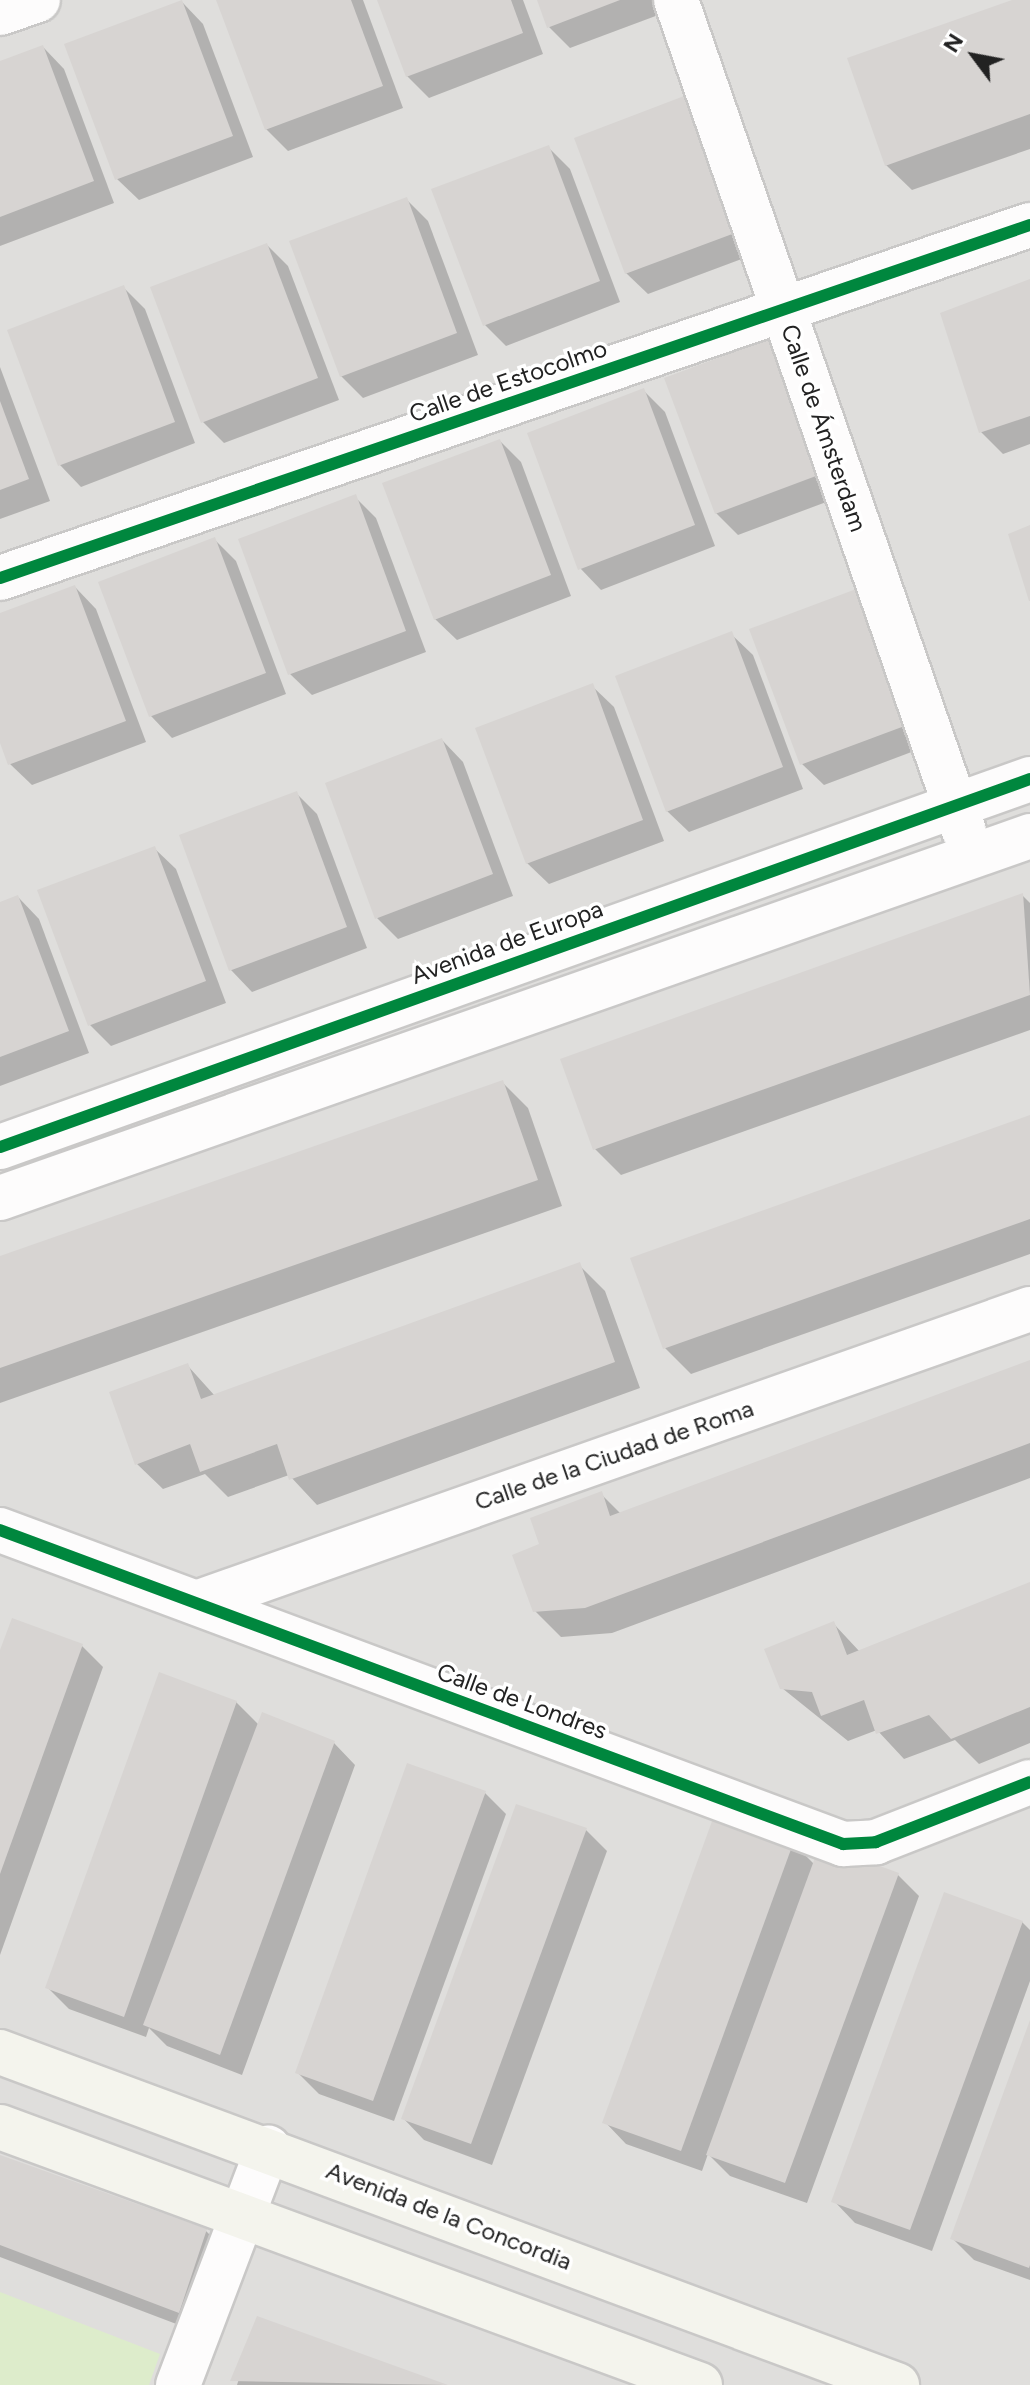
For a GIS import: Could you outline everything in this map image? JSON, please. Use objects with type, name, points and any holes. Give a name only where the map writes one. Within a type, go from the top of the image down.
[{"type":"street","points":[[0,13],[38,0]]},
{"type":"street","name":"Calle de Ámsterdam","points":[[676,0],[973,856]]},
{"type":"street","name":"Calle de Estocolmo","points":[[0,578],[1030,225]]},
{"type":"street","name":"Avenida de Europa","points":[[0,1147],[1030,779]]},
{"type":"street","points":[[0,1198],[1030,836]]},
{"type":"street","name":"Calle de la Ciudad de Roma","points":[[199,1602],[1030,1309]]},
{"type":"street","name":"Calle de Londres","points":[[0,1530],[843,1844],[876,1842],[1030,1782]]},
{"type":"street","name":"Avenida de la Concordia","points":[[0,2052],[268,2148],[897,2385]]},
{"type":"street","points":[[0,2127],[700,2385]]},
{"type":"street","points":[[178,2385],[268,2148]]},
{"type":"shaded area","points":[[0,0],[1030,0],[1030,2385],[0,2385]]},
{"type":"green space","points":[[0,2292],[160,2354],[149,2385],[0,2385]]},
{"type":"building","points":[[182,0],[233,136],[115,180],[64,44]]},
{"type":"building","points":[[216,0],[351,0],[383,86],[265,130]]},
{"type":"building","points":[[377,0],[511,0],[523,33],[406,77]]},
{"type":"building","points":[[537,0],[620,0],[547,28]]},
{"type":"building","points":[[1012,0],[1030,0],[1030,114],[885,166],[847,58]]},
{"type":"building","points":[[43,45],[94,181],[0,217],[0,61]]},
{"type":"building","points":[[692,93],[743,230],[625,274],[574,138]]},
{"type":"building","points":[[549,145],[600,281],[483,326],[431,189]]},
{"type":"building","points":[[407,197],[457,333],[340,377],[289,241]]},
{"type":"building","points":[[267,243],[318,378],[201,423],[150,287]]},
{"type":"building","points":[[1030,279],[1030,416],[979,433],[940,313]]},
{"type":"building","points":[[124,285],[175,422],[58,466],[7,330]]},
{"type":"building","points":[[782,334],[832,470],[715,514],[664,378]]},
{"type":"building","points":[[644,388],[695,525],[578,570],[527,433]]},
{"type":"building","points":[[0,401],[29,479],[0,490]]},
{"type":"building","points":[[500,439],[551,575],[434,620],[382,483]]},
{"type":"building","points":[[356,494],[406,631],[288,675],[238,539]]},
{"type":"building","points":[[1030,525],[1030,601],[1029,601],[1008,534]]},
{"type":"building","points":[[215,537],[266,673],[149,717],[98,582]]},
{"type":"building","points":[[75,585],[126,721],[8,765],[0,743],[0,613]]},
{"type":"building","points":[[867,585],[918,721],[800,765],[749,629]]},
{"type":"building","points":[[732,631],[783,767],[666,812],[615,676]]},
{"type":"building","points":[[593,683],[643,820],[526,864],[475,728]]},
{"type":"building","points":[[442,738],[493,874],[375,919],[325,783]]},
{"type":"building","points":[[297,791],[347,927],[229,971],[179,835]]},
{"type":"building","points":[[155,846],[206,981],[88,1026],[37,890]]},
{"type":"building","points":[[1023,893],[1030,995],[593,1150],[560,1059]]},
{"type":"building","points":[[18,895],[69,1031],[0,1057],[0,902]]},
{"type":"building","points":[[503,1080],[538,1180],[0,1368],[0,1256]]},
{"type":"building","points":[[1030,1115],[1030,1219],[663,1349],[630,1258]]},
{"type":"building","points":[[580,1262],[615,1362],[289,1480],[277,1444],[200,1472],[190,1444],[135,1465],[109,1392],[188,1363],[201,1399]]},
{"type":"building","points":[[1030,1360],[1030,1443],[585,1608],[533,1612],[512,1555],[539,1544],[530,1518],[602,1491],[610,1516]]},
{"type":"building","points":[[1030,1582],[1030,1707],[951,1739],[929,1715],[876,1734],[864,1700],[821,1716],[812,1692],[780,1689],[764,1649],[834,1621],[847,1655]]},
{"type":"building","points":[[12,1618],[83,1644],[0,1874],[0,1650]]},
{"type":"building","points":[[159,1672],[237,1701],[124,2017],[45,1988]]},
{"type":"building","points":[[262,1712],[335,1741],[220,2055],[143,2025]]},
{"type":"building","points":[[407,1763],[486,1791],[373,2101],[295,2073]]},
{"type":"building","points":[[516,1804],[587,1828],[471,2144],[401,2119]]},
{"type":"building","points":[[715,1813],[794,1841],[681,2151],[602,2123]]},
{"type":"building","points":[[820,1844],[899,1873],[785,2183],[706,2155]]},
{"type":"building","points":[[944,1892],[1023,1921],[910,2230],[831,2202]]},
{"type":"building","points":[[1030,2020],[1030,2265],[1029,2268],[950,2239]]},
{"type":"building","points":[[0,2155],[207,2229],[179,2313],[0,2245]]},
{"type":"building","points":[[257,2316],[448,2385],[230,2381]]},
{"type":"cycle path","points":[[0,578],[1030,225]]},
{"type":"cycle path","points":[[0,1147],[1030,779]]},
{"type":"cycle path","points":[[0,1530],[843,1844],[876,1842],[1030,1782]]}]
